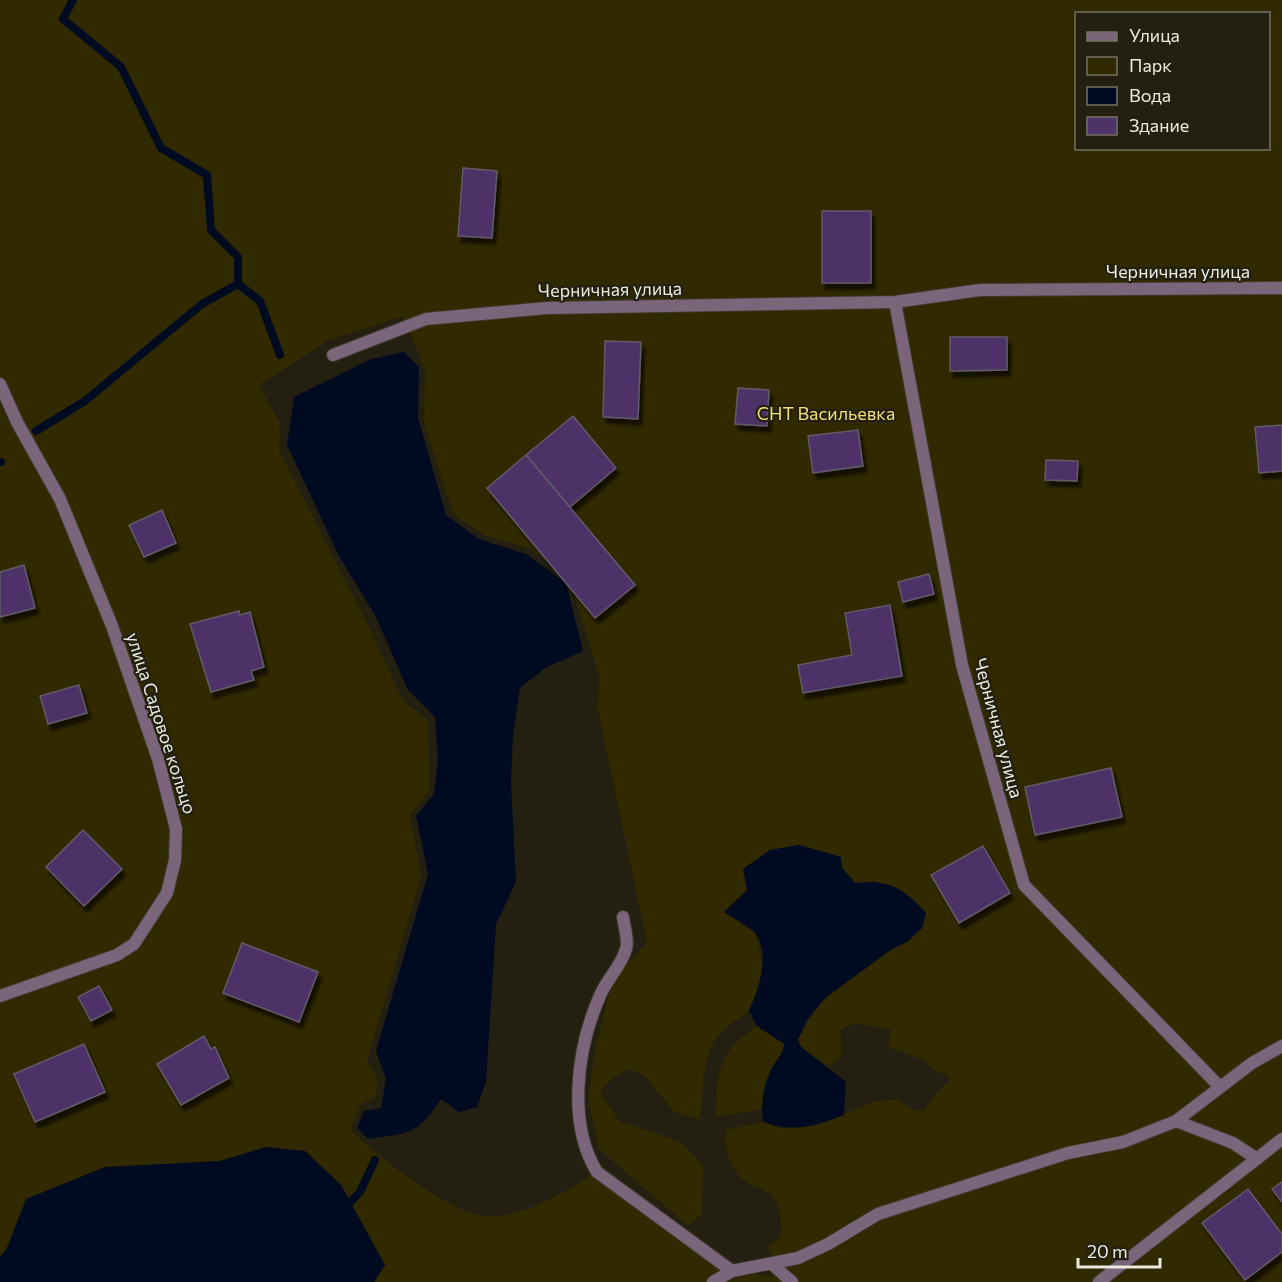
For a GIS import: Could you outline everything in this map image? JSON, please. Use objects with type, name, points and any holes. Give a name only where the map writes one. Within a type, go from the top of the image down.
[{"type":"street","name":"Черничная улица","points":[[333,355],[426,319],[547,308],[895,302],[980,290],[1282,288]]},
{"type":"street","name":"Черничная улица","points":[[895,302],[962,665],[1024,885],[1220,1087]]},
{"type":"street","name":"улица Садовое кольцо","points":[[0,384],[17,422],[60,499],[112,626],[158,759],[176,829],[175,860],[167,893],[134,944],[117,955],[0,996]]},
{"type":"street","points":[[624,917],[627,949],[599,995],[584,1035],[578,1100],[585,1154],[597,1172],[732,1271]]},
{"type":"street","points":[[713,1282],[732,1271],[773,1265],[798,1258],[828,1244],[878,1214],[1068,1153],[1123,1142],[1176,1121],[1252,1063],[1282,1046]]},
{"type":"street","points":[[1176,1121],[1233,1143],[1257,1159]]},
{"type":"street","points":[[1100,1282],[1282,1139]]},
{"type":"street","points":[[773,1265],[788,1281]]},
{"type":"green space","name":"СНТ Васильевка","points":[[0,0],[1282,0],[1282,1282],[374,1282],[385,1265],[370,1239],[266,1147],[220,1161],[165,1165],[26,1199],[7,1248],[0,1257]],"holes":[[[403,316],[425,369],[424,424],[453,513],[484,535],[528,548],[569,577],[599,676],[598,710],[647,943],[613,978],[595,1050],[588,1098],[599,1149],[688,1226],[702,1214],[703,1165],[680,1142],[619,1121],[600,1092],[612,1078],[629,1069],[645,1076],[674,1112],[700,1120],[704,1073],[711,1047],[722,1031],[748,1011],[758,994],[761,973],[758,941],[755,932],[740,924],[747,890],[770,850],[799,845],[841,857],[841,868],[855,883],[877,881],[907,942],[874,959],[843,982],[817,1009],[798,1040],[801,1047],[829,1067],[842,1057],[840,1031],[855,1023],[891,1030],[888,1047],[923,1060],[935,1071],[948,1075],[949,1081],[931,1099],[924,1111],[914,1110],[896,1099],[873,1102],[816,1125],[783,1129],[763,1122],[726,1130],[726,1146],[737,1173],[749,1184],[768,1192],[777,1204],[781,1221],[780,1238],[766,1246],[786,1278],[732,1271],[597,1172],[558,1195],[530,1208],[501,1215],[486,1216],[471,1213],[453,1205],[414,1181],[350,1130],[361,1104],[375,1098],[378,1079],[367,1061],[421,877],[410,815],[429,792],[428,721],[403,700],[368,625],[279,450],[280,423],[259,385],[327,341]]]},
{"type":"green space","points":[[757,1026],[784,1044],[783,1052],[771,1069],[762,1109],[716,1117],[717,1087],[722,1064],[734,1045]]},
{"type":"water","points":[[404,352],[419,367],[418,418],[446,515],[479,539],[526,554],[566,583],[583,651],[545,668],[520,688],[513,734],[511,782],[516,882],[496,924],[486,1082],[477,1107],[459,1112],[441,1099],[425,1120],[410,1131],[368,1139],[357,1128],[364,1111],[381,1108],[386,1079],[376,1051],[428,874],[416,816],[434,794],[438,760],[435,717],[408,690],[376,617],[339,556],[287,445],[294,397],[371,359]]},
{"type":"water","points":[[799,845],[841,857],[842,868],[855,883],[887,884],[895,887],[910,897],[926,913],[922,928],[907,942],[892,949],[825,998],[807,1020],[798,1040],[801,1047],[846,1082],[844,1115],[814,1125],[795,1128],[763,1122],[764,1089],[784,1044],[757,1026],[749,1010],[762,972],[760,941],[753,931],[724,912],[747,890],[743,869],[770,850]]},
{"type":"water","points":[[266,1147],[305,1151],[341,1185],[385,1265],[374,1282],[0,1282],[0,1257],[7,1248],[26,1199],[105,1167],[220,1161]]},
{"type":"building","points":[[463,168],[497,171],[492,238],[458,236]]},
{"type":"building","points":[[822,211],[871,211],[871,283],[822,283]]},
{"type":"building","points":[[950,337],[1007,337],[1007,370],[950,371]]},
{"type":"building","points":[[605,341],[641,342],[638,419],[603,417]]},
{"type":"building","points":[[738,388],[769,390],[767,426],[735,424]]},
{"type":"building","points":[[573,416],[616,468],[570,507],[526,455]]},
{"type":"building","points":[[1282,425],[1282,471],[1259,473],[1255,427]]},
{"type":"building","points":[[858,430],[863,466],[813,473],[808,436]]},
{"type":"building","points":[[526,455],[635,585],[595,618],[487,488]]},
{"type":"building","points":[[1046,460],[1078,461],[1077,481],[1045,480]]},
{"type":"building","points":[[162,510],[176,543],[144,557],[129,525]]},
{"type":"building","points":[[24,565],[35,608],[0,617],[0,572]]},
{"type":"building","points":[[929,574],[934,594],[903,602],[898,582]]},
{"type":"building","points":[[890,605],[902,676],[803,693],[798,665],[852,655],[845,613]]},
{"type":"building","points":[[239,611],[240,615],[250,612],[264,667],[251,671],[254,680],[211,692],[190,624]]},
{"type":"building","points":[[79,685],[87,713],[48,724],[40,696]]},
{"type":"building","points":[[1111,768],[1122,817],[1035,835],[1025,787]]},
{"type":"building","points":[[83,830],[122,869],[84,906],[46,867]]},
{"type":"building","points":[[983,846],[1010,893],[959,923],[931,875]]},
{"type":"building","points":[[242,943],[318,972],[299,1022],[223,993]]},
{"type":"building","points":[[99,986],[112,1010],[91,1021],[78,997]]},
{"type":"building","points":[[204,1036],[211,1049],[215,1047],[229,1078],[181,1105],[157,1064]]},
{"type":"building","points":[[84,1044],[105,1092],[35,1122],[14,1074]]},
{"type":"building","points":[[1282,1182],[1282,1202],[1272,1189]]},
{"type":"building","points":[[1248,1189],[1282,1234],[1282,1252],[1245,1280],[1202,1223]]},
{"type":"waterway","points":[[73,0],[63,19],[121,67],[161,148],[207,175],[211,230],[238,257],[238,284]]},
{"type":"waterway","points":[[238,284],[260,301],[280,355]]},
{"type":"waterway","points":[[36,431],[85,401],[202,304],[238,284]]},
{"type":"waterway","points":[[343,1210],[360,1192],[375,1160]]}]
